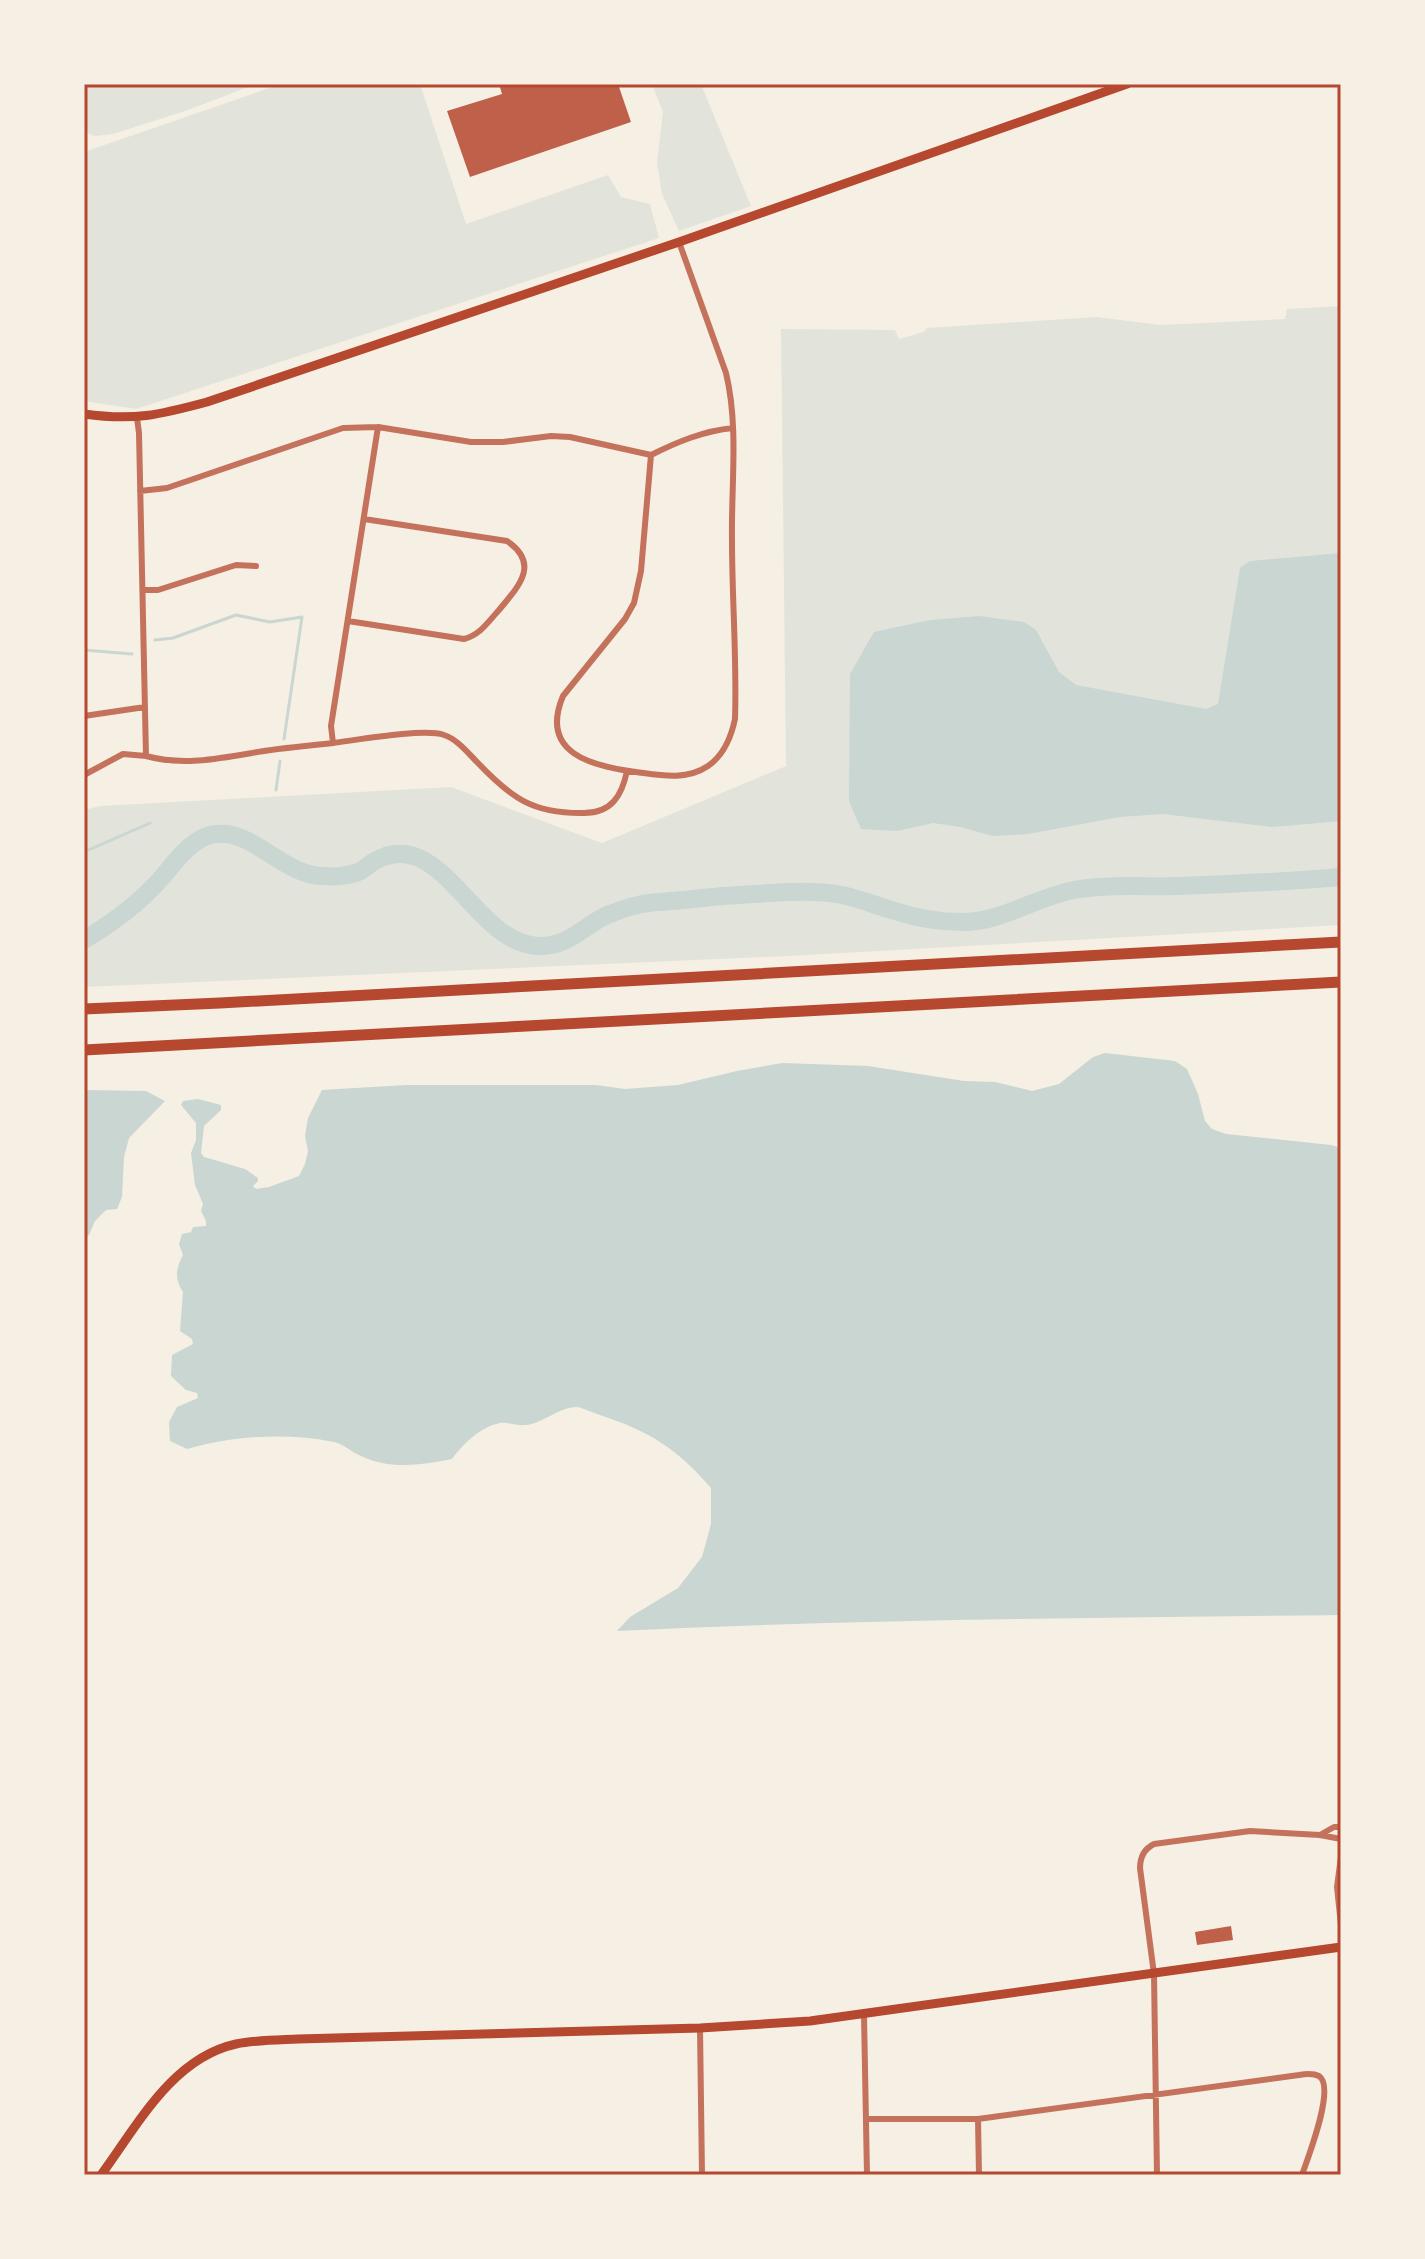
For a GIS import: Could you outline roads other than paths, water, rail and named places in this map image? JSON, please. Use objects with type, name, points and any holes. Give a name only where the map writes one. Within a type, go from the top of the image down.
[{"type":"highway","points":[[84,1009],[1341,942]]},
{"type":"highway","points":[[84,1050],[1341,982]]},
{"type":"main road","points":[[84,414],[137,418],[207,402],[679,242],[1127,84]]},
{"type":"main road","points":[[101,2175],[171,2082],[194,2062],[236,2044],[796,2022],[1341,1947]]},
{"type":"street","points":[[651,455],[641,571],[634,603],[625,619],[563,696],[556,722],[564,746],[589,763],[675,776],[697,772],[719,756],[731,735],[735,705],[733,428],[730,392],[679,242]]},
{"type":"street","points":[[137,418],[146,756]]},
{"type":"street","points":[[140,491],[167,488],[343,428],[378,427],[471,442],[570,437],[651,455],[685,439],[717,429],[733,428]]},
{"type":"street","points":[[333,743],[331,726],[378,427]]},
{"type":"street","points":[[348,621],[464,639],[482,629],[520,585],[524,574],[524,560],[519,550],[507,541],[364,519]]},
{"type":"street","points":[[143,590],[158,590],[236,565],[256,566]]},
{"type":"street","points":[[84,716],[145,707]]},
{"type":"street","points":[[84,775],[123,754],[179,762],[206,761],[333,743],[425,733],[443,734],[466,751],[518,800],[544,810],[590,813],[614,803],[620,796],[627,771]]},
{"type":"street","points":[[1320,1835],[1334,1827],[1341,1827]]},
{"type":"street","points":[[1157,2175],[1154,1974],[1140,1868],[1142,1857],[1149,1847],[1172,1841],[1250,1831],[1341,1839]]},
{"type":"street","points":[[1341,1857],[1337,1887],[1341,1925]]},
{"type":"street","points":[[864,2015],[867,2175]]},
{"type":"street","points":[[700,2028],[702,2175]]},
{"type":"street","points":[[866,2119],[978,2119],[1317,2075],[1325,2084],[1325,2099],[1302,2175]]},
{"type":"street","points":[[978,2119],[979,2175]]},
{"type":"waterway","points":[[155,640],[173,638],[236,615],[270,622],[302,617],[284,739]]},
{"type":"waterway","points":[[84,650],[132,654]]},
{"type":"waterway","points":[[276,790],[280,761]]},
{"type":"waterway","points":[[84,852],[150,823]]},
{"type":"waterway","points":[[84,940],[138,901],[189,847],[206,836],[216,834],[242,838],[294,868],[322,876],[356,873],[390,855],[419,858],[448,879],[504,934],[538,946],[566,940],[605,916],[630,907],[714,897],[830,893],[920,918],[963,922],[991,918],[1060,893],[1087,888],[1239,884],[1341,877]]}]
